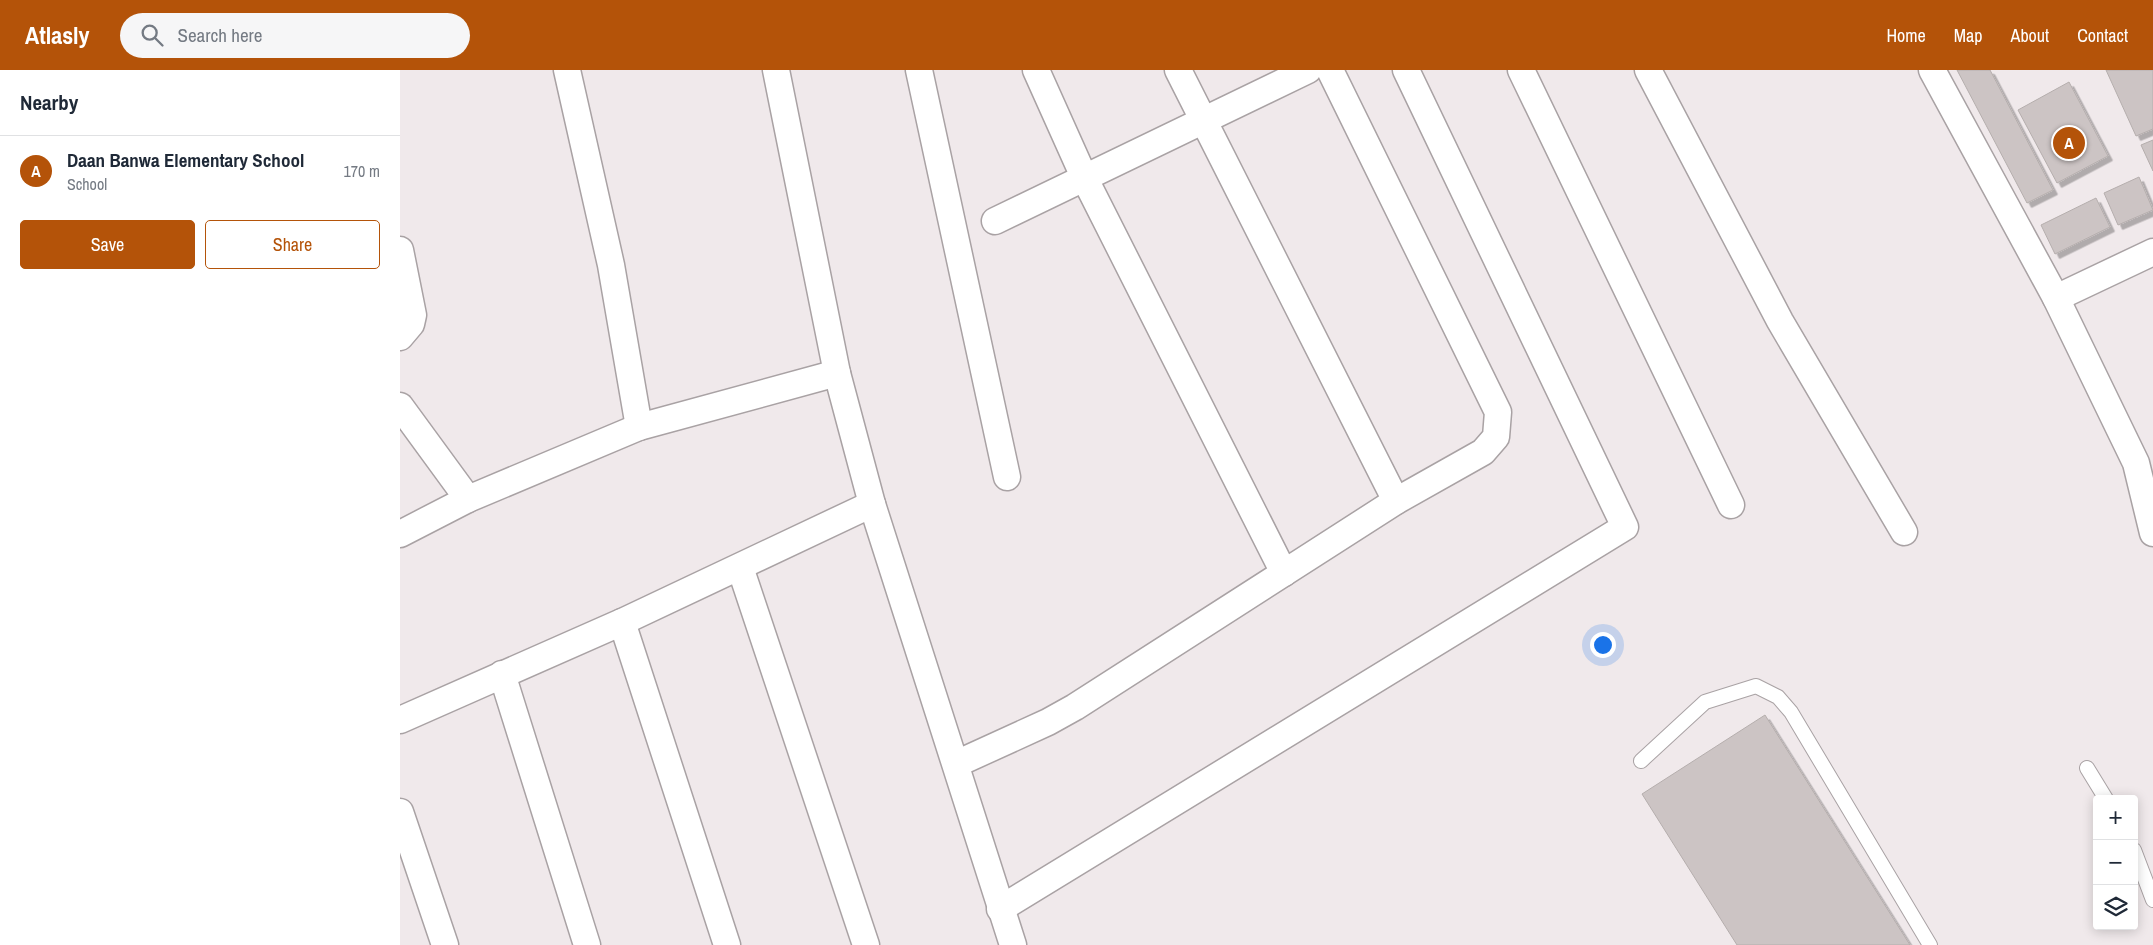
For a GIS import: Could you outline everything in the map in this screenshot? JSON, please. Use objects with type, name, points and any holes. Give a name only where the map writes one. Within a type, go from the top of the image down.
[{"type":"street","points":[[567,70],[611,264],[639,427]]},
{"type":"street","points":[[776,70],[837,373],[872,504],[956,764],[1000,909],[1014,945]]},
{"type":"street","points":[[919,70],[1007,477]]},
{"type":"street","points":[[1036,70],[1084,178],[1284,573]]},
{"type":"street","points":[[1178,70],[1396,501]]},
{"type":"street","points":[[995,221],[1308,70]]},
{"type":"street","points":[[956,764],[1048,722],[1075,707],[1396,501],[1483,452],[1496,437],[1498,412],[1330,70]]},
{"type":"street","points":[[1000,909],[1625,527],[1406,70]]},
{"type":"street","points":[[1521,70],[1731,505]]},
{"type":"street","points":[[1648,70],[1780,321],[1904,532]]},
{"type":"street","points":[[1932,70],[2056,298],[2136,463],[2153,533]]},
{"type":"street","points":[[400,250],[413,315],[411,324],[400,337]]},
{"type":"street","points":[[2056,298],[2153,252]]},
{"type":"street","points":[[400,534],[468,499],[639,427],[837,373]]},
{"type":"street","points":[[400,406],[468,499]]},
{"type":"street","points":[[400,720],[622,622],[872,504]]},
{"type":"street","points":[[740,567],[866,945]]},
{"type":"street","points":[[622,622],[727,945]]},
{"type":"street","points":[[502,674],[587,945]]},
{"type":"street","points":[[400,812],[445,945]]},
{"type":"lane","points":[[1641,761],[1705,702],[1756,686],[1778,697],[1791,712],[1930,945]]},
{"type":"lane","points":[[2087,768],[2104,795]]},
{"type":"lane","points":[[2138,861],[2153,900]]},
{"type":"building","points":[[1957,70],[1990,70],[2053,190],[2027,203]]},
{"type":"building","points":[[2106,70],[2153,70],[2153,129],[2136,136]]},
{"type":"building","points":[[2069,82],[2108,156],[2057,183],[2018,110]]},
{"type":"building","points":[[2153,140],[2153,171],[2141,145]]},
{"type":"building","points":[[2139,177],[2153,210],[2118,225],[2104,193]]},
{"type":"building","points":[[2096,198],[2110,227],[2055,254],[2041,225]]},
{"type":"building","points":[[1765,715],[1910,945],[1737,945],[1642,794]]},
{"type":"place","name":"Daan Banwa Elementary School","points":[[2069,143]]}]
